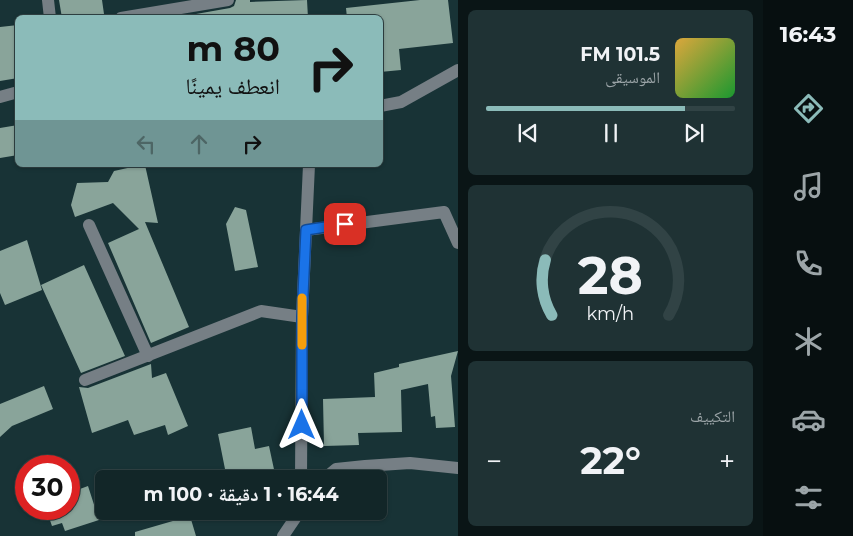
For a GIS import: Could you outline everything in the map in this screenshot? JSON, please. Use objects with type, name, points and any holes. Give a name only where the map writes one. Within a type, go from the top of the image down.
[{"type":"street","points":[[48,0],[50,15]]},
{"type":"street","points":[[139,15],[228,0]]},
{"type":"street","points":[[383,105],[400,102],[458,70]]},
{"type":"street","points":[[0,97],[15,93]]},
{"type":"street","points":[[301,470],[302,317],[309,167]]},
{"type":"street","points":[[306,230],[444,212],[458,243]]},
{"type":"street","points":[[89,224],[148,356]]},
{"type":"street","points":[[85,380],[261,311],[302,317]]},
{"type":"street","points":[[335,470],[410,463],[458,468]]},
{"type":"street","points":[[283,536],[294,520]]},
{"type":"building","points":[[59,0],[102,0],[104,14],[62,15]]},
{"type":"building","points":[[236,0],[250,0],[250,2],[307,0],[308,15],[196,14],[234,6]]},
{"type":"building","points":[[420,0],[448,0],[453,43],[399,49],[401,70],[383,72],[383,15],[347,15],[346,8]]},
{"type":"building","points":[[15,25],[15,78],[0,81],[0,27]]},
{"type":"building","points":[[15,126],[15,156],[0,158],[0,128]]},
{"type":"building","points":[[132,167],[145,167],[158,223],[145,222],[189,327],[151,343],[108,243],[139,229],[113,203],[75,217],[71,205],[77,183],[108,182],[114,171]]},
{"type":"building","points":[[235,207],[246,210],[258,267],[235,271],[226,224]]},
{"type":"building","points":[[27,240],[42,290],[5,305],[0,293],[0,251]]},
{"type":"building","points":[[84,265],[125,356],[81,373],[41,285]]},
{"type":"building","points":[[458,351],[451,376],[455,427],[436,428],[435,416],[431,417],[428,384],[401,390],[402,432],[358,433],[359,445],[324,446],[323,399],[375,397],[374,373],[399,367],[399,364]]},
{"type":"building","points":[[151,364],[152,378],[166,373],[188,426],[168,435],[165,425],[134,435],[128,420],[92,433],[79,387],[88,388]]},
{"type":"building","points":[[44,386],[53,409],[12,426],[0,437],[0,404]]},
{"type":"building","points":[[251,427],[255,449],[269,446],[274,470],[225,470],[218,434]]},
{"type":"building","points":[[88,486],[95,508],[95,520],[99,520],[65,531],[62,523],[52,526],[50,520],[80,520],[80,489]]},
{"type":"building","points":[[176,520],[191,520],[196,536],[135,536],[135,532]]},
{"type":"slow traffic","points":[[302,298],[302,345]]},
{"type":"route","points":[[302,425],[302,317],[306,230],[345,224]]}]
